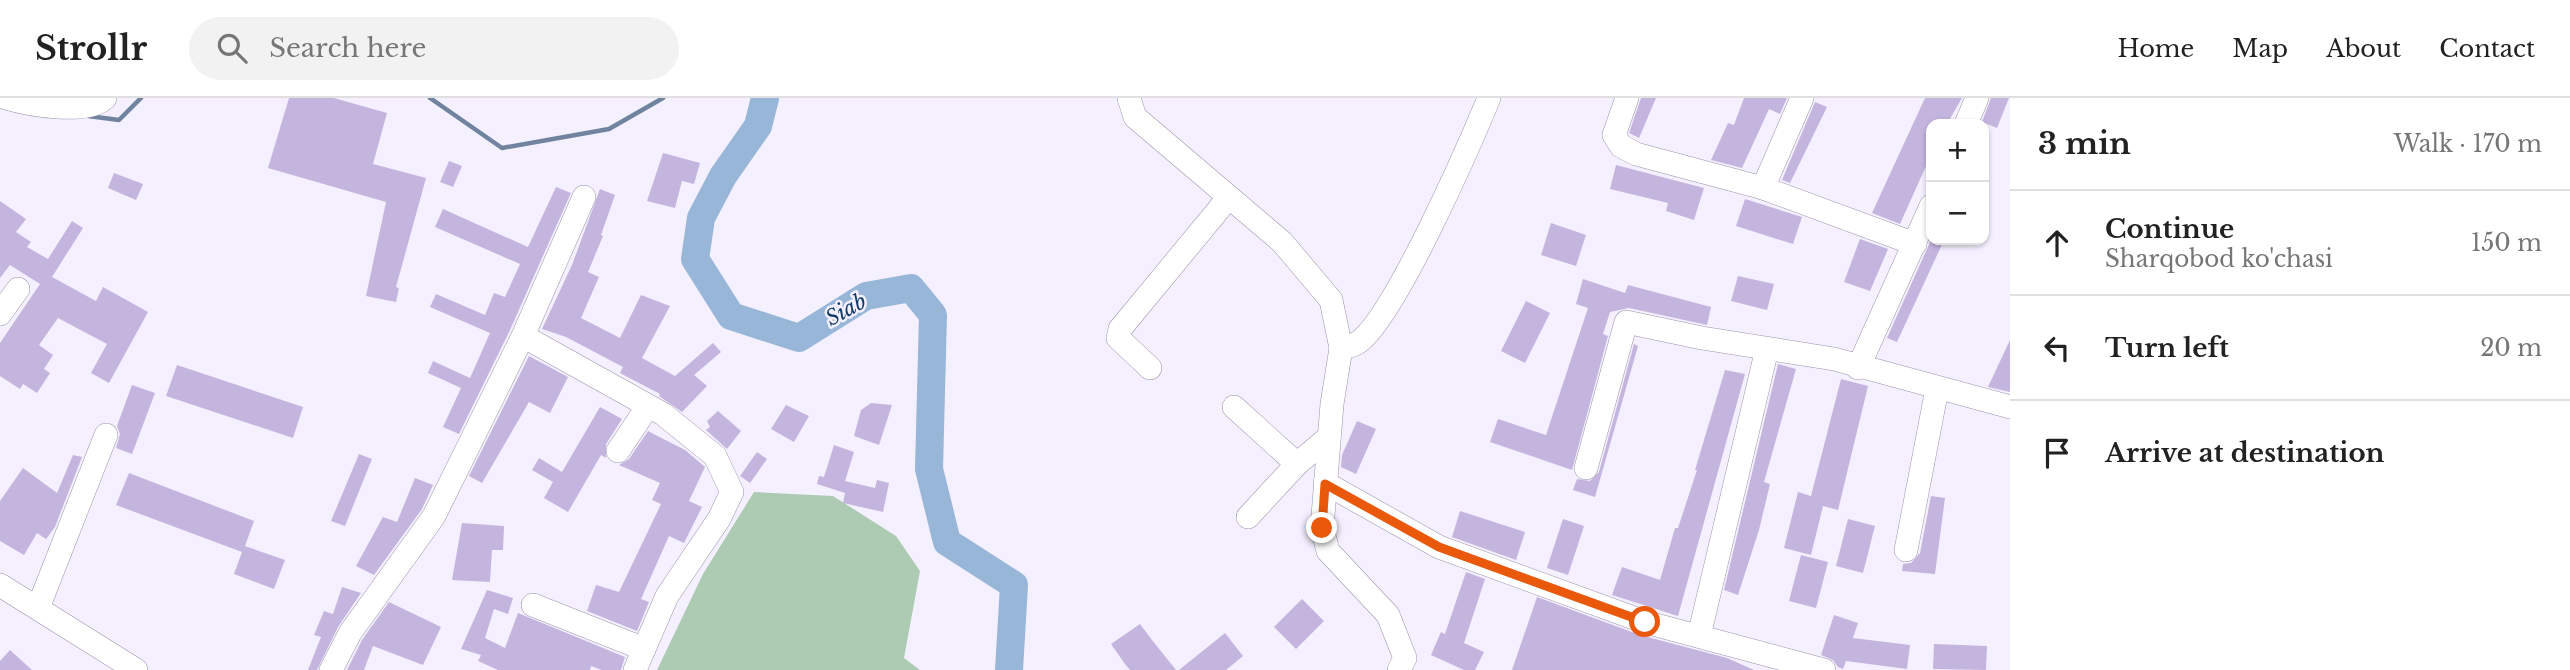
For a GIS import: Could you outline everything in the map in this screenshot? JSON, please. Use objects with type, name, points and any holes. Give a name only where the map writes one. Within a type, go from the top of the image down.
[{"type":"street","points":[[6,98],[80,108],[99,105],[105,98]]},
{"type":"street","points":[[1129,98],[1135,117],[1282,242],[1331,300],[1341,348],[1329,437],[1322,528],[1328,551],[1388,615],[1405,666]]},
{"type":"street","points":[[1341,348],[1357,343],[1388,303],[1462,162],[1489,98]]},
{"type":"street","points":[[1627,98],[1614,135],[1621,146],[1636,154],[1763,188],[1915,244]]},
{"type":"street","points":[[1763,188],[1802,98]]},
{"type":"street","points":[[1968,119],[1977,98]]},
{"type":"street","points":[[331,670],[350,633],[435,516],[523,336],[583,197]]},
{"type":"street","points":[[1150,368],[1123,345],[1118,338],[1120,329],[1229,197]]},
{"type":"street","points":[[1858,368],[1926,218]]},
{"type":"street","points":[[0,314],[18,289]]},
{"type":"street","points":[[1586,468],[1626,322],[1834,359],[1858,368],[2010,407]]},
{"type":"street","points":[[523,336],[648,406],[715,456],[732,492],[719,519],[667,596],[635,670]]},
{"type":"street","points":[[1699,636],[1767,349]]},
{"type":"street","points":[[1906,550],[1937,389]]},
{"type":"street","points":[[618,451],[648,406]]},
{"type":"street","points":[[1234,407],[1297,464]]},
{"type":"street","points":[[38,608],[106,435]]},
{"type":"street","points":[[1248,517],[1297,464],[1329,437]]},
{"type":"street","points":[[1325,484],[1439,547],[1645,622],[1699,636],[1757,660],[1824,670]]},
{"type":"street","points":[[0,585],[136,670]]},
{"type":"street","points":[[533,605],[644,649]]},
{"type":"green space","points":[[754,492],[833,496],[896,536],[920,571],[904,658],[920,670],[657,670],[703,574]]},
{"type":"building","points":[[289,98],[334,98],[387,113],[373,164],[426,178],[396,287],[399,288],[396,302],[366,296],[386,202],[268,168]]},
{"type":"building","points":[[1641,98],[1656,98],[1639,138],[1629,133]]},
{"type":"building","points":[[1744,98],[1787,98],[1780,114],[1769,109],[1742,168],[1711,160],[1728,123],[1734,125]]},
{"type":"building","points":[[1925,98],[1962,98],[1950,119],[1926,119],[1926,166],[1900,224],[1872,213]]},
{"type":"building","points":[[1991,98],[2009,98],[1997,128],[1989,125],[1989,119],[1983,119]]},
{"type":"building","points":[[1815,102],[1827,107],[1790,183],[1782,180]]},
{"type":"building","points":[[663,153],[700,163],[694,184],[682,181],[675,208],[647,201]]},
{"type":"building","points":[[449,161],[462,166],[453,187],[440,182]]},
{"type":"building","points":[[1616,165],[1704,188],[1694,220],[1666,211],[1668,203],[1610,189]]},
{"type":"building","points":[[114,173],[143,184],[136,200],[108,188]]},
{"type":"building","points":[[556,187],[571,193],[510,330],[459,434],[443,427],[461,388],[428,373],[433,361],[470,378],[490,333],[430,307],[436,294],[485,315],[494,293],[505,297],[520,264],[435,227],[443,209],[528,247]]},
{"type":"building","points":[[600,189],[615,195],[601,235],[603,236],[588,272],[599,277],[581,318],[620,338],[641,295],[670,306],[642,358],[675,376],[713,343],[721,352],[694,375],[707,386],[682,412],[659,396],[660,394],[620,373],[623,367],[566,337],[542,329],[572,265]]},
{"type":"building","points":[[1745,199],[1802,217],[1793,244],[1736,226]]},
{"type":"building","points":[[0,201],[26,219],[16,232],[31,242],[27,247],[48,259],[72,221],[83,228],[52,277],[96,301],[103,287],[148,312],[109,383],[91,373],[107,344],[58,318],[39,345],[53,355],[44,369],[50,373],[37,393],[23,384],[20,389],[0,376],[0,343],[40,284],[10,265],[0,278]]},
{"type":"building","points":[[1551,223],[1586,235],[1576,266],[1541,255]]},
{"type":"building","points":[[1860,239],[1888,249],[1870,291],[1844,282]]},
{"type":"building","points":[[1929,245],[1942,245],[1897,342],[1887,338]]},
{"type":"building","points":[[1738,276],[1774,284],[1767,310],[1731,301]]},
{"type":"building","points":[[1583,279],[1625,293],[1628,285],[1711,307],[1707,325],[1629,308],[1610,312],[1603,334],[1608,336],[1572,470],[1490,442],[1498,419],[1546,435],[1588,308],[1576,304]]},
{"type":"building","points":[[1526,301],[1550,313],[1525,363],[1501,351]]},
{"type":"building","points":[[2010,340],[2010,392],[1988,387]]},
{"type":"building","points":[[1634,344],[1638,346],[1595,497],[1573,490],[1577,479],[1590,481],[1599,472]]},
{"type":"building","points":[[529,356],[568,377],[550,413],[529,402],[482,483],[469,476]]},
{"type":"building","points":[[1778,364],[1796,369],[1764,482],[1770,484],[1759,530],[1738,595],[1724,590]]},
{"type":"building","points":[[177,365],[303,407],[293,438],[166,396]]},
{"type":"building","points":[[1725,370],[1745,374],[1678,616],[1612,595],[1622,567],[1660,580],[1675,528],[1678,528],[1697,470]]},
{"type":"building","points":[[1841,379],[1868,386],[1838,510],[1823,506],[1811,555],[1784,548],[1798,492],[1811,496]]},
{"type":"building","points":[[132,385],[155,393],[132,454],[116,448],[120,434],[117,426]]},
{"type":"building","points":[[871,403],[892,405],[879,445],[854,436],[861,410]]},
{"type":"building","points":[[786,405],[809,416],[794,442],[771,429]]},
{"type":"building","points":[[600,407],[622,419],[606,444],[606,458],[601,455],[568,512],[544,498],[553,482],[532,470],[539,458],[562,472]]},
{"type":"building","points":[[718,411],[741,431],[727,449],[706,430],[710,427],[707,421]]},
{"type":"building","points":[[1357,421],[1376,429],[1356,474],[1341,467],[1342,455]]},
{"type":"building","points":[[648,431],[685,450],[705,467],[689,501],[702,507],[684,543],[669,536],[641,599],[649,602],[637,631],[587,611],[596,585],[619,592],[661,504],[652,500],[660,483],[619,465],[629,459]]},
{"type":"building","points":[[834,445],[854,452],[845,481],[875,488],[877,480],[889,483],[883,512],[843,503],[845,493],[817,484],[819,476],[824,477]]},
{"type":"building","points":[[757,452],[767,459],[750,483],[740,476]]},
{"type":"building","points":[[359,454],[372,459],[345,526],[331,521]]},
{"type":"building","points":[[73,455],[82,457],[55,527],[46,539],[37,533],[24,555],[0,541],[0,501],[23,468],[57,493]]},
{"type":"building","points":[[129,473],[254,521],[245,546],[285,560],[274,589],[234,574],[242,552],[116,505]]},
{"type":"building","points":[[415,478],[433,485],[422,509],[374,575],[356,566],[383,517],[397,522]]},
{"type":"building","points":[[1931,496],[1945,498],[1935,574],[1902,571],[1903,564],[1911,563],[1920,553]]},
{"type":"building","points":[[1460,511],[1525,532],[1516,560],[1452,537]]},
{"type":"building","points":[[1563,519],[1584,526],[1568,575],[1547,568]]},
{"type":"building","points":[[1848,519],[1875,526],[1863,573],[1836,566]]},
{"type":"building","points":[[462,523],[504,526],[503,550],[492,550],[490,582],[452,580]]},
{"type":"building","points":[[1801,555],[1828,562],[1816,608],[1789,601]]},
{"type":"building","points":[[1466,572],[1485,579],[1464,643],[1484,652],[1475,670],[1464,670],[1431,655],[1441,632],[1445,634]]},
{"type":"building","points":[[342,587],[361,593],[338,627],[317,670],[308,670],[321,637],[314,635],[324,611],[333,614]]},
{"type":"building","points":[[487,590],[513,598],[508,614],[494,609],[485,638],[505,648],[518,613],[625,657],[621,670],[602,670],[591,666],[590,670],[498,670],[478,661],[481,655],[461,649]]},
{"type":"building","points":[[1537,597],[1640,635],[1727,658],[1754,670],[1512,670]]},
{"type":"building","points":[[1302,599],[1324,621],[1296,649],[1274,627]]},
{"type":"building","points":[[389,602],[441,627],[423,665],[373,646],[364,670],[347,670],[362,640]]},
{"type":"building","points":[[1834,615],[1858,623],[1853,638],[1910,645],[1907,669],[1846,661],[1843,669],[1833,660],[1821,655]]},
{"type":"building","points":[[1140,624],[1176,670],[1130,670],[1125,664],[1111,644]]},
{"type":"building","points":[[1225,633],[1243,656],[1226,670],[1179,670]]},
{"type":"building","points":[[1934,644],[1987,646],[1986,670],[1933,669]]},
{"type":"building","points":[[10,650],[32,670],[0,670],[0,661]]},
{"type":"waterway","name":"Siab","points":[[88,116],[119,120],[141,98]]},
{"type":"waterway","name":"Siab","points":[[430,98],[502,148],[609,129],[663,98]]},
{"type":"waterway","name":"Siab","points":[[765,98],[758,126],[723,176],[701,218],[695,259],[731,316],[799,338],[866,296],[911,288],[933,315],[929,469],[947,542],[1014,585],[1009,670]]},
{"type":"route","points":[[1322,528],[1325,484],[1439,547],[1645,622]]}]
